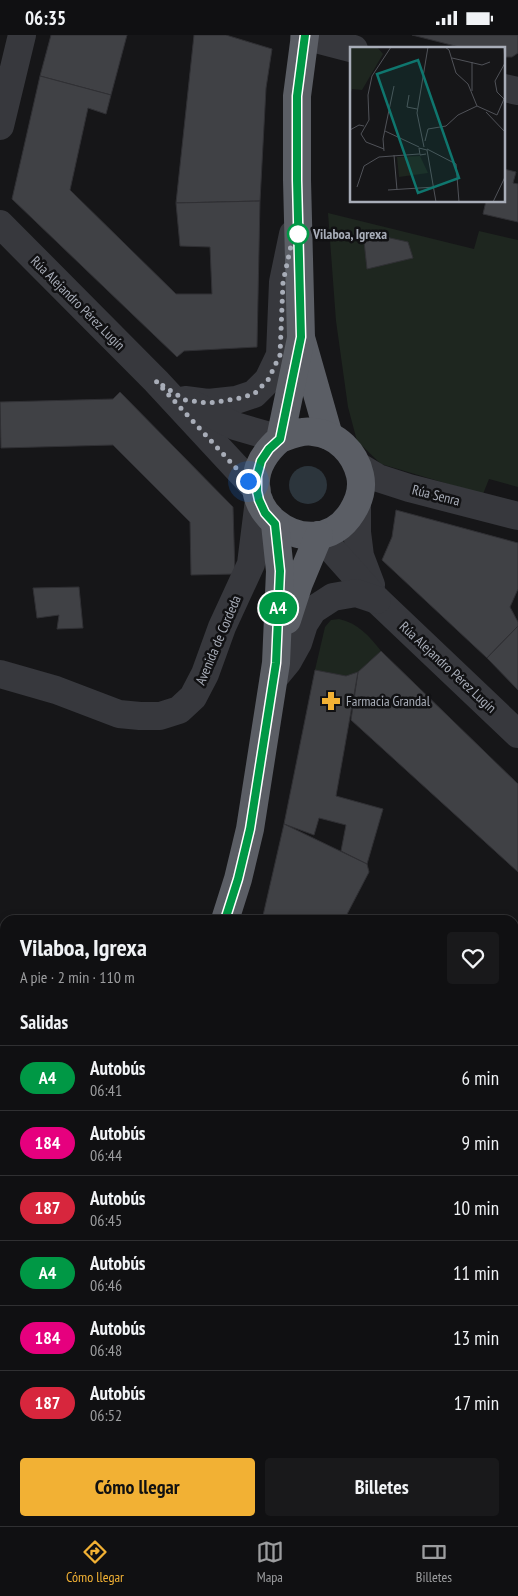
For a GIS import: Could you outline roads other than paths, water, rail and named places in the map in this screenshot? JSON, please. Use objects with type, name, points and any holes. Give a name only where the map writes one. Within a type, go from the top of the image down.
[{"type":"highway","points":[[280,439],[301,337],[297,96],[305,36]]},
{"type":"highway","points":[[301,337],[329,436]]},
{"type":"highway","points":[[313,431],[329,436],[341,443],[351,453],[358,466],[361,478],[357,503],[348,518],[335,529],[319,535],[304,536],[288,532],[275,524],[265,513],[258,495],[257,476],[261,461],[269,449],[280,439],[296,433],[313,431]]},
{"type":"highway","points":[[275,524],[280,571],[275,670]]},
{"type":"highway","points":[[227,915],[238,879],[250,829],[275,670],[299,583],[319,535]]},
{"type":"street","points":[[0,125],[22,35]]},
{"type":"street","points":[[305,36],[350,48]]},
{"type":"street","name":"Rúa Alejandro Pérez Lugín","points":[[185,400],[208,403],[236,399],[254,394],[268,380],[280,355],[283,282],[298,215]]},
{"type":"street","name":"Rúa Alejandro Pérez Lugín","points":[[0,224],[156,381],[258,495]]},
{"type":"street","name":"Rúa Alejandro Pérez Lugín","points":[[156,381],[185,400],[235,426],[280,439]]},
{"type":"street","name":"Rúa Senra","points":[[358,466],[378,478],[409,488],[518,516]]},
{"type":"street","name":"Avenida de Cordeda","points":[[0,674],[56,690],[119,714],[160,716],[179,710],[193,697],[197,689],[251,564],[258,495]]},
{"type":"street","name":"Rúa Alejandro Pérez Lugín","points":[[357,503],[357,532],[360,556],[377,601]]},
{"type":"street","name":"Rúa Alejandro Pérez Lugín","points":[[319,535],[377,601],[518,734]]},
{"type":"street","name":"Rúa Alejandro Pérez Lugín","points":[[275,670],[288,661],[298,643],[304,624],[313,610],[333,597],[356,593],[377,601]]},
{"type":"place","name":"Vilaboa, Igrexa","points":[[298,234]]},
{"type":"place","name":"Farmacia Grandal","points":[[331,701]]}]
